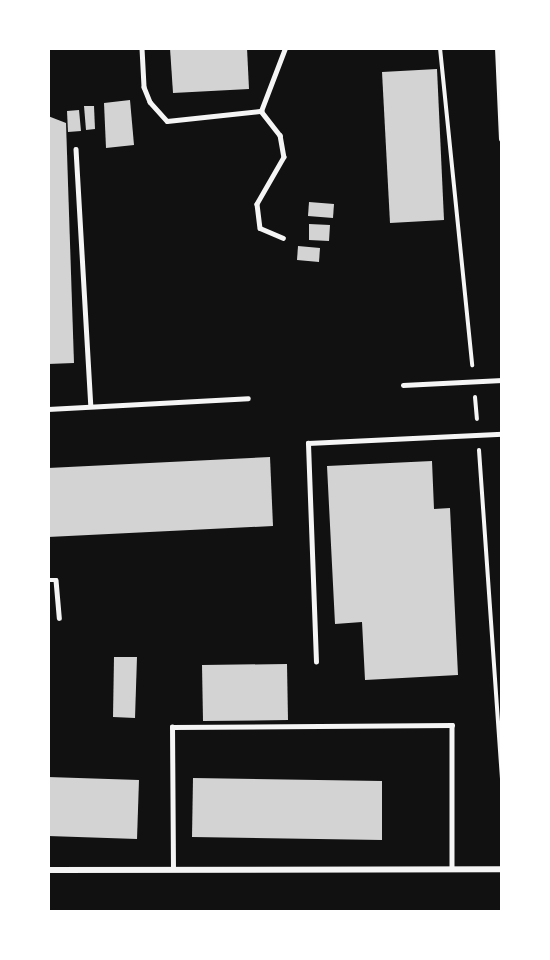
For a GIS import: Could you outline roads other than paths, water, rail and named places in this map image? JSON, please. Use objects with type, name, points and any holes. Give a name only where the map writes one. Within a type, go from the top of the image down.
[{"type":"street","points":[[498,48],[502,139]]},
{"type":"street","points":[[48,870],[502,869]]},
{"type":"lane","points":[[142,48],[144,87],[150,102],[167,121],[261,111]]},
{"type":"lane","points":[[261,111],[285,48]]},
{"type":"lane","points":[[261,111],[280,135],[284,157],[257,204],[260,228],[283,238]]},
{"type":"lane","points":[[76,149],[91,406]]},
{"type":"lane","points":[[403,385],[502,380]]},
{"type":"lane","points":[[48,409],[248,398]]},
{"type":"lane","points":[[316,662],[308,443],[502,434]]},
{"type":"lane","points":[[48,580],[56,580],[59,618]]},
{"type":"lane","points":[[173,869],[172,727],[452,725],[452,869]]}]
